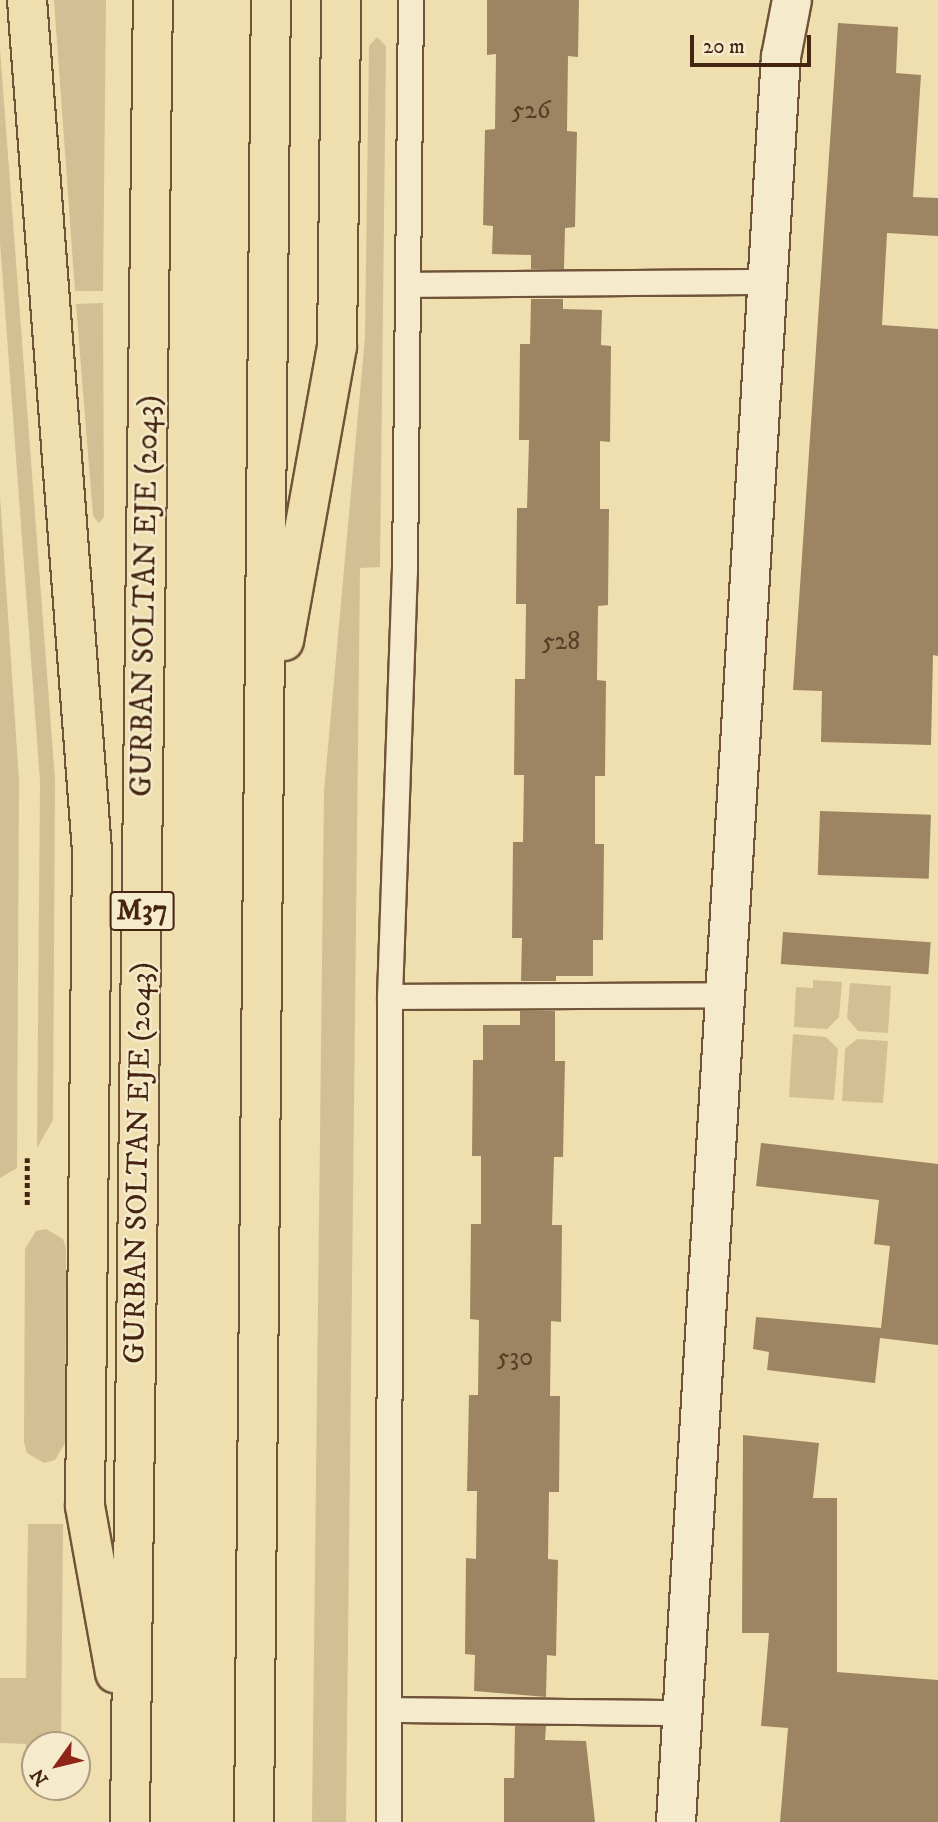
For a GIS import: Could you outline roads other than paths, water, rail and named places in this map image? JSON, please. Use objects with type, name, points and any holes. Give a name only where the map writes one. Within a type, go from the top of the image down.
[{"type":"highway","points":[[27,0],[92,850],[85,1506],[131,1763]]},
{"type":"highway","name":"GURBAN SOLTAN EJE (2043)","points":[[131,1822],[153,0]]},
{"type":"highway","points":[[254,1822],[271,0]]},
{"type":"highway","points":[[264,746],[337,347],[341,0]]},
{"type":"highway","points":[[89,1165],[145,682]]},
{"type":"street","points":[[676,1822],[678,1713],[781,57],[792,0]]},
{"type":"lane","points":[[388,1822],[390,997],[408,285],[411,0]]},
{"type":"lane","points":[[408,285],[768,282]]},
{"type":"lane","points":[[390,997],[722,995]]},
{"type":"lane","points":[[390,1710],[678,1713]]}]
